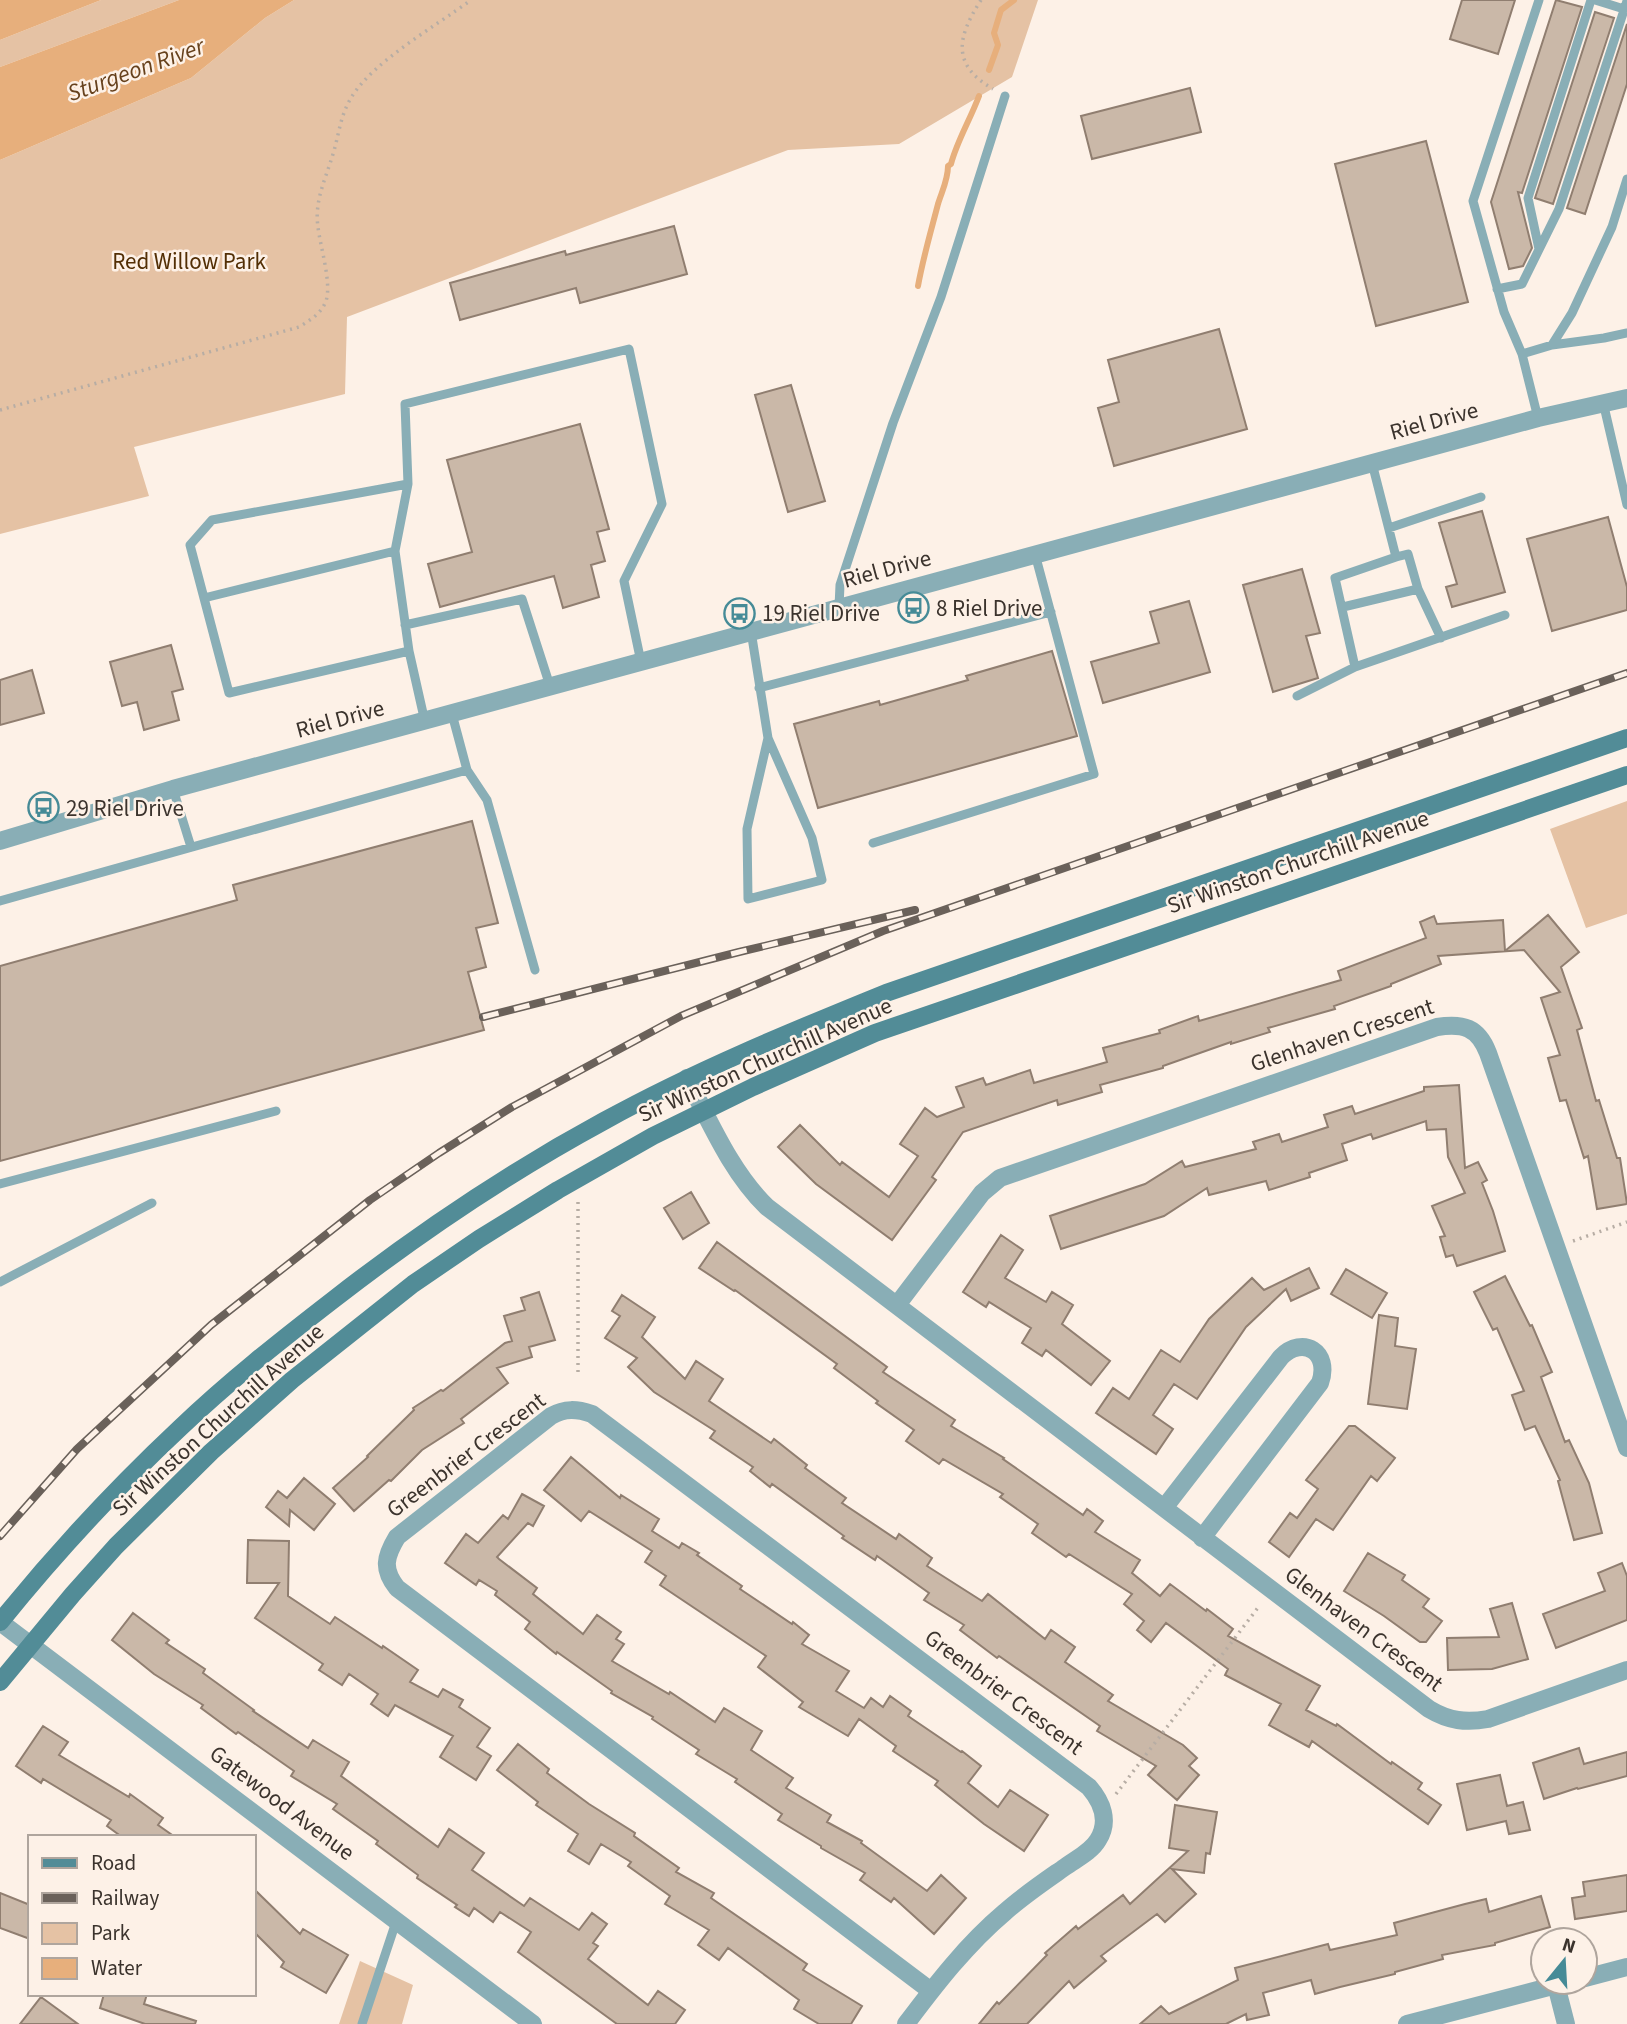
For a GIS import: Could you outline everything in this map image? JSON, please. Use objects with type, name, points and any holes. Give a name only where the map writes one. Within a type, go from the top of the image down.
[{"type":"main road","name":"Sir Winston Churchill Avenue","points":[[0,1622],[40,1573],[117,1490],[181,1427],[264,1353],[389,1257],[457,1209],[549,1151],[687,1078],[784,1034],[886,993],[1627,738]]},
{"type":"main road","name":"Sir Winston Churchill Avenue","points":[[0,1682],[116,1546],[211,1452],[292,1380],[412,1284],[558,1190],[704,1110],[875,1033],[1627,775]]},
{"type":"street","name":"Riel Drive","points":[[0,841],[173,789],[839,607],[1538,418],[1627,398]]},
{"type":"street","name":"Glenhaven Crescent","points":[[897,1305],[982,1193],[1013,1171],[1437,1027],[1467,1027],[1485,1046],[1627,1448]]},
{"type":"street","name":"Glenhaven Crescent","points":[[687,1078],[733,1163],[756,1196],[780,1218],[1429,1709],[1455,1721],[1488,1719],[1627,1670]]},
{"type":"street","points":[[1164,1508],[1281,1357],[1294,1348],[1301,1347],[1320,1356],[1324,1364],[1320,1383],[1202,1538]]},
{"type":"street","name":"Greenbrier Crescent","points":[[906,2024],[964,1953],[1004,1912],[1093,1847],[1103,1829],[1105,1818],[1103,1808],[1089,1787],[592,1413],[572,1409],[559,1411],[551,1416],[397,1537],[386,1563],[387,1571],[397,1588],[931,1991]]},
{"type":"street","name":"Gatewood Avenue","points":[[0,1622],[533,2024]]},
{"type":"street","points":[[1599,1974],[1627,1967]]},
{"type":"street","points":[[1407,2024],[1529,1993]]},
{"type":"street","points":[[1563,1996],[1566,2024]]},
{"type":"lane","points":[[1538,418],[1522,354],[1504,312],[1473,201],[1539,0]]},
{"type":"lane","points":[[1497,289],[1521,284],[1539,249],[1559,209],[1626,5],[1593,0],[1528,198],[1539,249]]},
{"type":"lane","points":[[839,607],[840,585],[848,560],[893,423],[941,297],[1005,96]]},
{"type":"lane","points":[[1552,345],[1572,313],[1612,227],[1627,179]]},
{"type":"lane","points":[[1522,354],[1552,345],[1627,333]]},
{"type":"lane","points":[[425,722],[409,650],[395,551],[408,484],[405,404],[629,349],[662,504],[624,581],[641,662]]},
{"type":"lane","points":[[1603,402],[1627,505]]},
{"type":"lane","points":[[1372,463],[1396,557]]},
{"type":"lane","points":[[408,484],[212,520],[190,545],[229,693],[409,650]]},
{"type":"lane","points":[[1389,528],[1481,497]]},
{"type":"lane","points":[[204,598],[395,551]]},
{"type":"lane","points":[[873,844],[1094,774],[1035,554]]},
{"type":"lane","points":[[1355,667],[1335,578],[1396,557],[1408,554],[1418,589],[1441,638]]},
{"type":"lane","points":[[1343,607],[1418,589]]},
{"type":"lane","points":[[405,625],[522,599],[550,687]]},
{"type":"lane","points":[[759,688],[1051,612]]},
{"type":"lane","points":[[1297,696],[1355,667],[1505,615]]},
{"type":"lane","points":[[751,631],[768,738],[813,838],[822,880],[748,899],[747,829],[768,738]]},
{"type":"lane","points":[[452,714],[467,770],[487,800],[535,970]]},
{"type":"lane","points":[[0,901],[467,770]]},
{"type":"lane","points":[[173,789],[191,847]]},
{"type":"lane","points":[[0,1184],[276,1111]]},
{"type":"lane","points":[[0,1282],[152,1203]]},
{"type":"lane","points":[[362,2024],[397,1919]]},
{"type":"path","points":[[0,410],[299,327],[316,317],[326,300],[326,270],[317,225],[319,197],[341,118],[360,85],[383,64],[471,0]]},
{"type":"path","points":[[981,0],[963,35],[962,47],[970,70],[978,79],[1005,96]]},
{"type":"path","points":[[578,1202],[578,1372]]},
{"type":"path","points":[[1558,1247],[1627,1222]]},
{"type":"path","points":[[1116,1794],[1272,1590]]},
{"type":"green space","points":[[101,0],[179,0],[0,67],[0,40]]},
{"type":"green space","name":"Red Willow Park","points":[[294,0],[1038,0],[1012,77],[899,144],[788,150],[347,317],[345,394],[134,447],[149,496],[0,534],[0,160],[191,78],[265,18]]},
{"type":"green space","points":[[1627,801],[1627,914],[1586,928],[1550,829]]},
{"type":"green space","points":[[360,1961],[413,1985],[402,2024],[339,2024]]},
{"type":"water","points":[[0,0],[101,0],[0,40]]},
{"type":"water","name":"Sturgeon River","points":[[179,0],[294,0],[265,18],[191,78],[0,160],[0,67]]},
{"type":"building","points":[[1462,0],[1515,0],[1498,54],[1450,39]]},
{"type":"building","points":[[1556,0],[1582,7],[1522,193],[1518,192],[1532,248],[1523,266],[1509,269],[1491,202]]},
{"type":"building","points":[[1595,12],[1614,18],[1553,204],[1535,198]]},
{"type":"building","points":[[1627,24],[1627,84],[1585,214],[1567,208]]},
{"type":"building","points":[[1190,88],[1201,132],[1092,159],[1081,116]]},
{"type":"building","points":[[1426,141],[1468,302],[1376,326],[1335,164]]},
{"type":"building","points":[[674,226],[687,274],[580,303],[576,288],[460,320],[450,283],[565,251],[566,255]]},
{"type":"building","points":[[1219,329],[1247,429],[1114,466],[1098,408],[1119,402],[1108,360]]},
{"type":"building","points":[[791,385],[825,501],[788,512],[755,395]]},
{"type":"building","points":[[580,424],[609,529],[597,532],[605,561],[591,565],[599,597],[563,608],[554,576],[440,607],[428,564],[472,552],[447,460]]},
{"type":"building","points":[[1482,511],[1505,592],[1452,607],[1446,587],[1457,584],[1439,523]]},
{"type":"building","points":[[1608,517],[1627,587],[1627,610],[1552,631],[1527,539]]},
{"type":"building","points":[[1302,569],[1320,633],[1306,636],[1318,678],[1273,692],[1243,585]]},
{"type":"building","points":[[1189,601],[1210,672],[1103,703],[1091,662],[1159,643],[1150,612]]},
{"type":"building","points":[[171,645],[183,689],[172,692],[179,720],[144,730],[137,702],[122,706],[110,662]]},
{"type":"building","points":[[1052,651],[1077,736],[818,808],[794,724],[879,701],[880,705],[968,680],[966,676]]},
{"type":"building","points":[[32,670],[44,713],[0,725],[0,680]]},
{"type":"building","points":[[472,821],[498,923],[476,928],[486,967],[468,972],[484,1030],[0,1161],[0,966],[237,900],[233,885]]},
{"type":"building","points":[[1548,915],[1579,952],[1561,967],[1582,1028],[1577,1030],[1596,1101],[1599,1100],[1617,1158],[1620,1158],[1627,1204],[1597,1209],[1588,1156],[1584,1158],[1566,1100],[1560,1101],[1548,1058],[1560,1055],[1541,998],[1560,992],[1524,950],[1438,956],[1441,964],[1391,986],[1334,1006],[1335,1009],[1268,1028],[1270,1032],[1231,1042],[1163,1068],[1100,1085],[1102,1092],[1058,1105],[1057,1100],[963,1132],[932,1177],[936,1180],[892,1240],[816,1184],[778,1147],[800,1125],[840,1165],[842,1162],[889,1197],[918,1156],[900,1144],[925,1108],[937,1117],[964,1107],[956,1087],[983,1078],[986,1085],[1030,1070],[1034,1083],[1107,1062],[1103,1048],[1160,1033],[1159,1030],[1198,1016],[1199,1021],[1341,980],[1338,971],[1426,938],[1420,922],[1434,916],[1437,924],[1503,920],[1505,951]]},
{"type":"building","points":[[1459,1085],[1465,1168],[1478,1162],[1487,1180],[1482,1183],[1505,1251],[1457,1266],[1453,1255],[1446,1257],[1440,1237],[1445,1236],[1432,1206],[1465,1193],[1448,1157],[1446,1129],[1427,1130],[1426,1121],[1373,1139],[1371,1134],[1342,1144],[1347,1160],[1309,1173],[1310,1177],[1269,1190],[1266,1181],[1209,1195],[1207,1188],[1164,1216],[1061,1249],[1050,1216],[1145,1184],[1182,1161],[1185,1167],[1256,1149],[1253,1142],[1279,1134],[1282,1142],[1328,1127],[1324,1115],[1352,1106],[1355,1114],[1424,1091],[1424,1087]]},
{"type":"building","points":[[691,1192],[709,1223],[683,1239],[664,1208]]},
{"type":"building","points":[[1001,1235],[1023,1250],[1005,1278],[1046,1302],[1052,1292],[1073,1305],[1062,1324],[1110,1361],[1091,1385],[1046,1350],[1042,1356],[1022,1343],[1031,1328],[989,1302],[986,1307],[963,1292]]},
{"type":"building","points":[[717,1242],[887,1367],[883,1372],[955,1420],[951,1426],[1004,1458],[1083,1515],[1087,1509],[1103,1521],[1095,1532],[1140,1560],[1132,1573],[1160,1596],[1170,1584],[1233,1629],[1228,1636],[1320,1686],[1306,1710],[1336,1726],[1337,1724],[1422,1783],[1418,1789],[1441,1805],[1428,1824],[1312,1741],[1309,1747],[1269,1725],[1281,1704],[1225,1675],[1228,1669],[1166,1623],[1151,1642],[1137,1630],[1144,1621],[1124,1604],[1132,1594],[1069,1554],[1066,1557],[1032,1533],[1038,1524],[1000,1497],[1003,1494],[943,1459],[939,1464],[906,1441],[914,1430],[834,1368],[837,1364],[735,1290],[699,1268]]},
{"type":"building","points":[[1309,1268],[1319,1288],[1291,1301],[1286,1289],[1246,1327],[1197,1399],[1174,1384],[1153,1415],[1173,1429],[1156,1454],[1096,1413],[1113,1388],[1129,1399],[1161,1350],[1180,1362],[1209,1319],[1252,1278],[1264,1290]]},
{"type":"building","points":[[1346,1269],[1387,1293],[1372,1318],[1331,1294]]},
{"type":"building","points":[[1505,1276],[1530,1326],[1532,1325],[1552,1372],[1541,1377],[1565,1442],[1569,1440],[1589,1483],[1602,1533],[1574,1540],[1558,1481],[1560,1480],[1535,1426],[1525,1430],[1512,1395],[1524,1391],[1497,1328],[1493,1330],[1474,1292]]},
{"type":"building","points":[[539,1292],[555,1340],[529,1347],[532,1357],[497,1368],[508,1383],[461,1419],[464,1423],[422,1450],[391,1481],[354,1511],[333,1488],[368,1457],[413,1408],[443,1391],[505,1343],[512,1341],[504,1316],[525,1310],[521,1298]]},
{"type":"building","points":[[622,1295],[655,1317],[642,1337],[685,1379],[696,1361],[723,1379],[709,1401],[771,1443],[774,1439],[807,1465],[805,1468],[846,1498],[842,1503],[896,1539],[899,1534],[932,1558],[927,1566],[982,1601],[988,1594],[1045,1639],[1051,1630],[1075,1647],[1065,1662],[1113,1695],[1108,1701],[1183,1745],[1197,1758],[1189,1766],[1199,1775],[1177,1800],[1148,1775],[1156,1766],[1097,1731],[1100,1726],[999,1656],[997,1658],[960,1630],[964,1625],[924,1600],[929,1593],[877,1556],[875,1560],[842,1538],[844,1536],[772,1484],[770,1487],[750,1471],[753,1467],[710,1438],[715,1431],[654,1392],[628,1367],[637,1358],[605,1338],[620,1316],[612,1311]]},
{"type":"building","points":[[1379,1315],[1398,1318],[1395,1346],[1416,1349],[1407,1409],[1368,1404]]},
{"type":"building","points":[[1349,1426],[1355,1426],[1395,1458],[1377,1481],[1371,1476],[1333,1530],[1316,1519],[1289,1557],[1269,1542],[1290,1513],[1297,1518],[1318,1489],[1306,1480]]},
{"type":"building","points":[[571,1457],[620,1498],[621,1495],[659,1519],[652,1531],[679,1548],[682,1543],[699,1553],[697,1555],[742,1586],[740,1589],[809,1635],[802,1644],[849,1671],[836,1691],[864,1708],[871,1698],[883,1707],[890,1696],[911,1711],[908,1716],[981,1766],[968,1783],[998,1807],[1010,1790],[1048,1815],[1024,1851],[984,1824],[935,1785],[938,1781],[893,1751],[896,1746],[859,1719],[848,1736],[799,1707],[803,1702],[758,1667],[766,1656],[660,1585],[666,1576],[645,1562],[652,1551],[589,1511],[581,1521],[544,1490]]},
{"type":"building","points":[[304,1478],[335,1504],[314,1530],[290,1510],[289,1526],[266,1507],[278,1491],[287,1498]]},
{"type":"building","points":[[522,1494],[544,1506],[533,1526],[528,1523],[497,1557],[537,1588],[533,1594],[583,1634],[597,1615],[621,1632],[616,1639],[624,1644],[612,1661],[669,1694],[670,1692],[715,1722],[724,1708],[762,1731],[751,1750],[793,1778],[786,1788],[831,1815],[827,1822],[862,1841],[861,1843],[927,1891],[941,1875],[966,1898],[934,1934],[894,1898],[891,1902],[860,1880],[865,1873],[778,1820],[782,1814],[735,1782],[737,1779],[696,1754],[699,1750],[652,1719],[653,1717],[611,1693],[612,1691],[557,1652],[556,1654],[525,1629],[530,1622],[495,1595],[497,1591],[479,1580],[476,1585],[445,1563],[466,1534],[478,1543],[503,1515],[508,1519]]},
{"type":"building","points":[[248,1540],[289,1541],[288,1596],[330,1624],[335,1617],[382,1648],[383,1646],[418,1670],[410,1682],[438,1697],[443,1689],[463,1700],[459,1707],[490,1728],[477,1747],[491,1756],[476,1780],[440,1757],[453,1736],[395,1705],[388,1716],[371,1704],[378,1694],[349,1674],[342,1685],[319,1670],[323,1664],[255,1618],[279,1583],[247,1583]]},
{"type":"building","points":[[1368,1553],[1405,1575],[1402,1580],[1429,1599],[1423,1607],[1442,1621],[1426,1642],[1420,1642],[1344,1591]]},
{"type":"building","points":[[1622,1563],[1627,1576],[1627,1620],[1556,1648],[1543,1614],[1605,1591],[1598,1573]]},
{"type":"building","points":[[1512,1603],[1528,1659],[1492,1669],[1448,1670],[1447,1638],[1499,1637],[1490,1609]]},
{"type":"building","points":[[133,1613],[169,1640],[166,1643],[205,1669],[203,1673],[253,1711],[308,1748],[313,1740],[349,1762],[341,1776],[438,1847],[449,1829],[484,1853],[472,1870],[524,1906],[530,1898],[579,1930],[592,1913],[607,1924],[593,1943],[598,1946],[588,1959],[648,2005],[658,1991],[685,2010],[675,2024],[617,2024],[518,1952],[531,1932],[500,1912],[493,1922],[474,1908],[469,1916],[455,1907],[457,1905],[417,1878],[418,1875],[376,1844],[378,1841],[333,1809],[337,1804],[291,1776],[294,1771],[238,1732],[236,1734],[201,1708],[203,1705],[154,1674],[112,1640]]},
{"type":"building","points":[[43,1726],[68,1742],[59,1755],[129,1797],[130,1794],[163,1818],[158,1825],[172,1835],[119,1835],[107,1826],[111,1820],[43,1779],[41,1783],[16,1766]]},
{"type":"building","points":[[518,1744],[549,1769],[547,1773],[635,1833],[634,1836],[679,1868],[676,1872],[714,1893],[711,1898],[807,1964],[803,1970],[862,2006],[851,2024],[819,2024],[794,2009],[799,2000],[728,1948],[719,1960],[698,1945],[709,1930],[665,1904],[670,1896],[628,1866],[631,1862],[601,1844],[589,1864],[568,1851],[578,1834],[536,1805],[538,1802],[497,1770]]},
{"type":"building","points":[[1579,1748],[1584,1764],[1627,1752],[1627,1776],[1544,1799],[1533,1763]]},
{"type":"building","points":[[1500,1775],[1507,1806],[1523,1802],[1530,1830],[1509,1834],[1506,1821],[1467,1830],[1457,1784]]},
{"type":"building","points":[[1175,1805],[1217,1812],[1210,1854],[1206,1853],[1204,1873],[1172,1869],[1196,1894],[1165,1922],[1157,1914],[1101,1956],[1106,1961],[1074,1988],[1069,1981],[1027,2024],[979,2024],[997,2002],[999,2004],[1047,1955],[1045,1953],[1076,1926],[1078,1929],[1123,1895],[1130,1904],[1188,1851],[1169,1848]]},
{"type":"building","points":[[1627,1875],[1627,1911],[1575,1919],[1572,1898],[1585,1896],[1583,1882]]},
{"type":"building","points":[[256,1891],[300,1934],[303,1929],[348,1955],[326,1993],[281,1967],[284,1962],[256,1934]]},
{"type":"building","points":[[0,1893],[28,1904],[28,1938],[0,1928]]},
{"type":"building","points":[[1541,1896],[1550,1926],[1529,1926],[1529,1933],[1495,1945],[1442,1955],[1443,1959],[1395,1974],[1315,1994],[1311,1980],[1263,1993],[1269,2015],[1247,2020],[1246,2014],[1226,2024],[1140,2024],[1161,2006],[1169,2014],[1238,1980],[1235,1968],[1328,1944],[1330,1950],[1397,1935],[1394,1923],[1486,1899],[1489,1912]]},
{"type":"building","points":[[103,1996],[146,1996],[144,2004],[196,2021],[195,2024],[145,2024],[100,2008]]},
{"type":"building","points":[[41,1997],[78,2024],[20,2024]]},
{"type":"waterway","points":[[989,70],[998,45],[994,33],[1001,10],[1014,0]]},
{"type":"waterway","points":[[918,286],[948,166],[979,96]]},
{"type":"railway","points":[[0,1536],[77,1449],[211,1325],[370,1200],[512,1107],[681,1016],[883,931],[1627,673]]},
{"type":"railway","points":[[483,1017],[915,910]]},
{"type":"place","name":"8 Riel Drive","points":[[913,608]]},
{"type":"place","name":"19 Riel Drive","points":[[739,613]]},
{"type":"place","name":"29 Riel Drive","points":[[43,808]]}]
